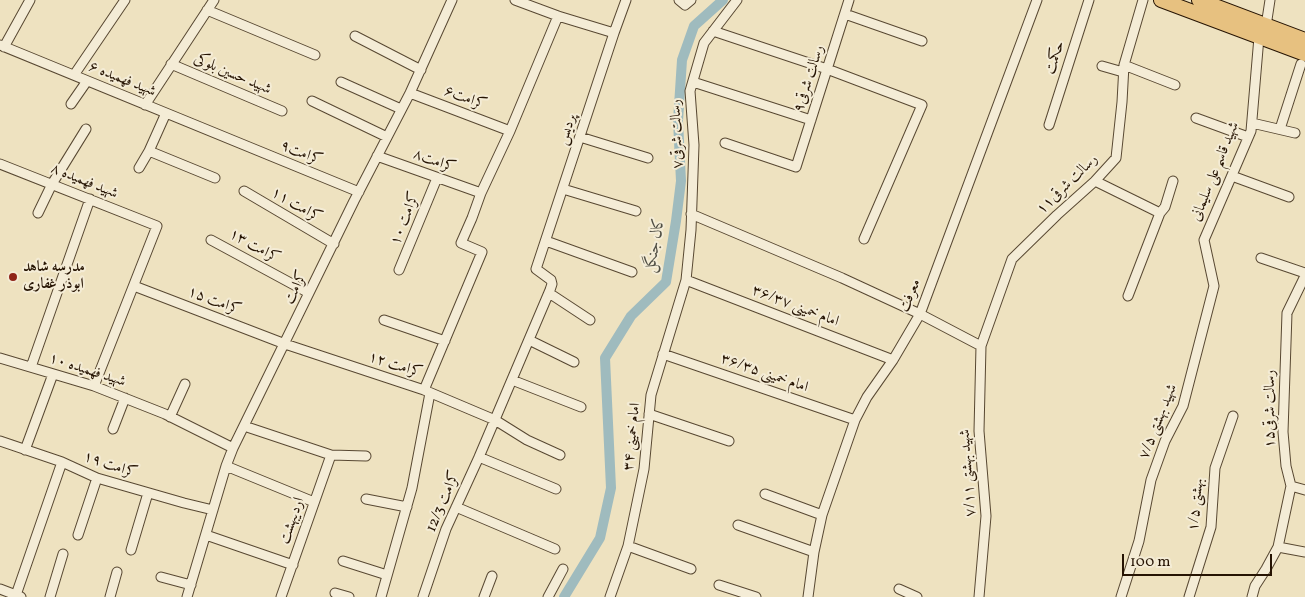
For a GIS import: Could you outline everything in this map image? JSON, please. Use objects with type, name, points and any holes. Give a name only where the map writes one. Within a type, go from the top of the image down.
[{"type":"main road","points":[[1161,0],[1195,4],[1263,32],[1305,40]]},
{"type":"main road","points":[[1263,32],[1303,59]]},
{"type":"street","points":[[2,46],[30,0]]},
{"type":"street","points":[[74,76],[125,0]]},
{"type":"street","points":[[145,104],[214,0]]},
{"type":"street","name":"کرامت","points":[[187,597],[226,466],[309,293],[410,93],[452,0]]},
{"type":"street","points":[[515,0],[558,16],[614,33]]},
{"type":"street","name":"پردیس","points":[[549,293],[552,284],[551,280],[536,269],[626,0]]},
{"type":"street","name":"رسالت شرقی۷","points":[[686,280],[694,145],[690,91],[704,44],[737,0]]},
{"type":"street","name":"رسالت شرقی۹","points":[[725,143],[796,167],[849,0]]},
{"type":"street","name":"معرفت","points":[[808,597],[814,552],[822,515],[855,420],[867,397],[893,360],[920,314],[1037,0]]},
{"type":"street","name":"حکمت","points":[[1049,125],[1089,0]]},
{"type":"street","name":"رسالت شرقی۱۱","points":[[981,346],[1012,259],[1095,181],[1116,158],[1122,102],[1123,69],[1143,0]]},
{"type":"street","name":"شهید قاسم علی سلیمانی","points":[[1214,286],[1204,240],[1251,131],[1263,32],[1270,0]]},
{"type":"street","points":[[207,10],[315,55]]},
{"type":"street","points":[[845,14],[922,41]]},
{"type":"street","points":[[381,597],[412,488],[427,392],[445,342],[482,252],[461,243],[558,16]]},
{"type":"street","points":[[713,31],[827,69],[922,105],[864,239]]},
{"type":"street","points":[[355,36],[421,70]]},
{"type":"street","name":"شهید فهمیده ۶","points":[[2,46],[233,141]]},
{"type":"street","points":[[1280,130],[1303,59]]},
{"type":"street","name":"شهید حسین بلوکی","points":[[171,64],[282,111]]},
{"type":"street","points":[[1102,66],[1123,69],[1175,85]]},
{"type":"street","points":[[71,104],[87,81]]},
{"type":"street","points":[[341,82],[401,110]]},
{"type":"street","points":[[693,82],[811,120]]},
{"type":"street","name":"کرامت۶","points":[[410,93],[510,131]]},
{"type":"street","points":[[312,101],[387,137]]},
{"type":"street","points":[[139,168],[166,113]]},
{"type":"street","points":[[1196,118],[1248,137]]},
{"type":"street","points":[[1252,123],[1295,133]]},
{"type":"street","points":[[38,213],[52,184],[86,129]]},
{"type":"street","points":[[580,137],[648,158]]},
{"type":"street","name":"کرامت۹","points":[[233,141],[359,192]]},
{"type":"street","points":[[149,151],[214,178]]},
{"type":"street","name":"کرامت۸","points":[[377,156],[481,193]]},
{"type":"street","name":"شهید فهمیده ۸","points":[[0,164],[158,226],[134,286]]},
{"type":"street","points":[[1232,176],[1289,196]]},
{"type":"street","name":"کرامت ۱۰","points":[[399,270],[437,178]]},
{"type":"street","points":[[1095,181],[1160,213]]},
{"type":"street","points":[[1128,296],[1160,213],[1165,207],[1173,181]]},
{"type":"street","points":[[563,189],[636,211]]},
{"type":"street","name":"کرامت ۱۱","points":[[244,191],[334,244]]},
{"type":"street","points":[[31,367],[90,199]]},
{"type":"street","points":[[691,214],[842,278],[920,314],[981,346]]},
{"type":"street","name":"کرامت ۱۳","points":[[211,240],[309,293]]},
{"type":"street","points":[[546,241],[632,272]]},
{"type":"street","points":[[1261,258],[1305,275]]},
{"type":"street","name":"رسالت شرقی۱۵","points":[[1252,597],[1255,586],[1278,547],[1290,486],[1283,432],[1287,313],[1305,275]]},
{"type":"street","name":"امام خمینی ۳۴","points":[[610,597],[628,546],[644,470],[650,395],[686,280]]},
{"type":"street","name":"امام خمینی ۳۶/۳۷","points":[[686,280],[893,360]]},
{"type":"street","points":[[94,386],[134,286]]},
{"type":"street","name":"کرامت ۱۵","points":[[134,286],[285,344]]},
{"type":"street","name":"شهید بهشتی ۷/۵","points":[[1121,597],[1139,541],[1152,480],[1165,441],[1183,406],[1214,286]]},
{"type":"street","points":[[549,293],[590,320]]},
{"type":"street","name":"کرامت 12/3","points":[[423,597],[446,529],[549,293]]},
{"type":"street","points":[[384,320],[445,342]]},
{"type":"street","points":[[529,340],[574,362]]},
{"type":"street","name":"کرامت ۱۲","points":[[285,344],[427,392],[495,420],[527,440],[560,455]]},
{"type":"street","name":"شهید بهشتی ۷/۱۱","points":[[979,597],[986,516],[979,431],[981,346]]},
{"type":"street","name":"امام خمینی ۳۶/۳۵","points":[[663,354],[855,420]]},
{"type":"street","name":"شهید فهمیده ۱۰","points":[[0,358],[94,386],[168,416],[234,448]]},
{"type":"street","points":[[25,450],[53,374]]},
{"type":"street","points":[[512,380],[581,407]]},
{"type":"street","points":[[168,416],[185,384]]},
{"type":"street","points":[[112,430],[125,398]]},
{"type":"street","points":[[649,414],[729,441]]},
{"type":"street","name":"بهشتی ۱/۵","points":[[1189,597],[1211,527],[1215,468],[1232,416]]},
{"type":"street","points":[[244,426],[331,455],[366,456]]},
{"type":"street","name":"کرامت ۱۹","points":[[0,441],[62,462],[97,478],[213,510]]},
{"type":"street","name":"اردیبهشت","points":[[282,597],[331,455]]},
{"type":"street","points":[[479,457],[556,489]]},
{"type":"street","points":[[0,589],[19,596],[62,462]]},
{"type":"street","points":[[226,466],[314,502]]},
{"type":"street","points":[[78,535],[97,478]]},
{"type":"street","points":[[1290,486],[1305,490]]},
{"type":"street","points":[[131,550],[148,493]]},
{"type":"street","points":[[765,494],[822,515]]},
{"type":"street","points":[[366,499],[407,507]]},
{"type":"street","points":[[456,507],[555,549]]},
{"type":"street","points":[[738,525],[814,552]]},
{"type":"street","points":[[206,535],[293,565]]},
{"type":"street","points":[[628,546],[691,569]]},
{"type":"street","points":[[1278,547],[1305,552]]},
{"type":"street","points":[[50,597],[63,554]]},
{"type":"street","points":[[343,561],[387,575]]},
{"type":"street","points":[[548,597],[563,569]]},
{"type":"street","points":[[110,597],[117,572]]},
{"type":"street","points":[[484,597],[492,576]]},
{"type":"street","points":[[161,577],[190,585]]},
{"type":"street","points":[[719,585],[756,597]]},
{"type":"street","points":[[899,589],[917,597]]},
{"type":"street","points":[[335,593],[348,597]]},
{"type":"waterway","name":"کال جنگل","points":[[564,597],[600,538],[611,488],[605,358],[631,316],[666,282],[681,181],[678,121],[682,60],[694,26],[723,0]]},
{"type":"place","name":"مدرسه شاهد ابوذر غفاری","points":[[13,277]]}]
